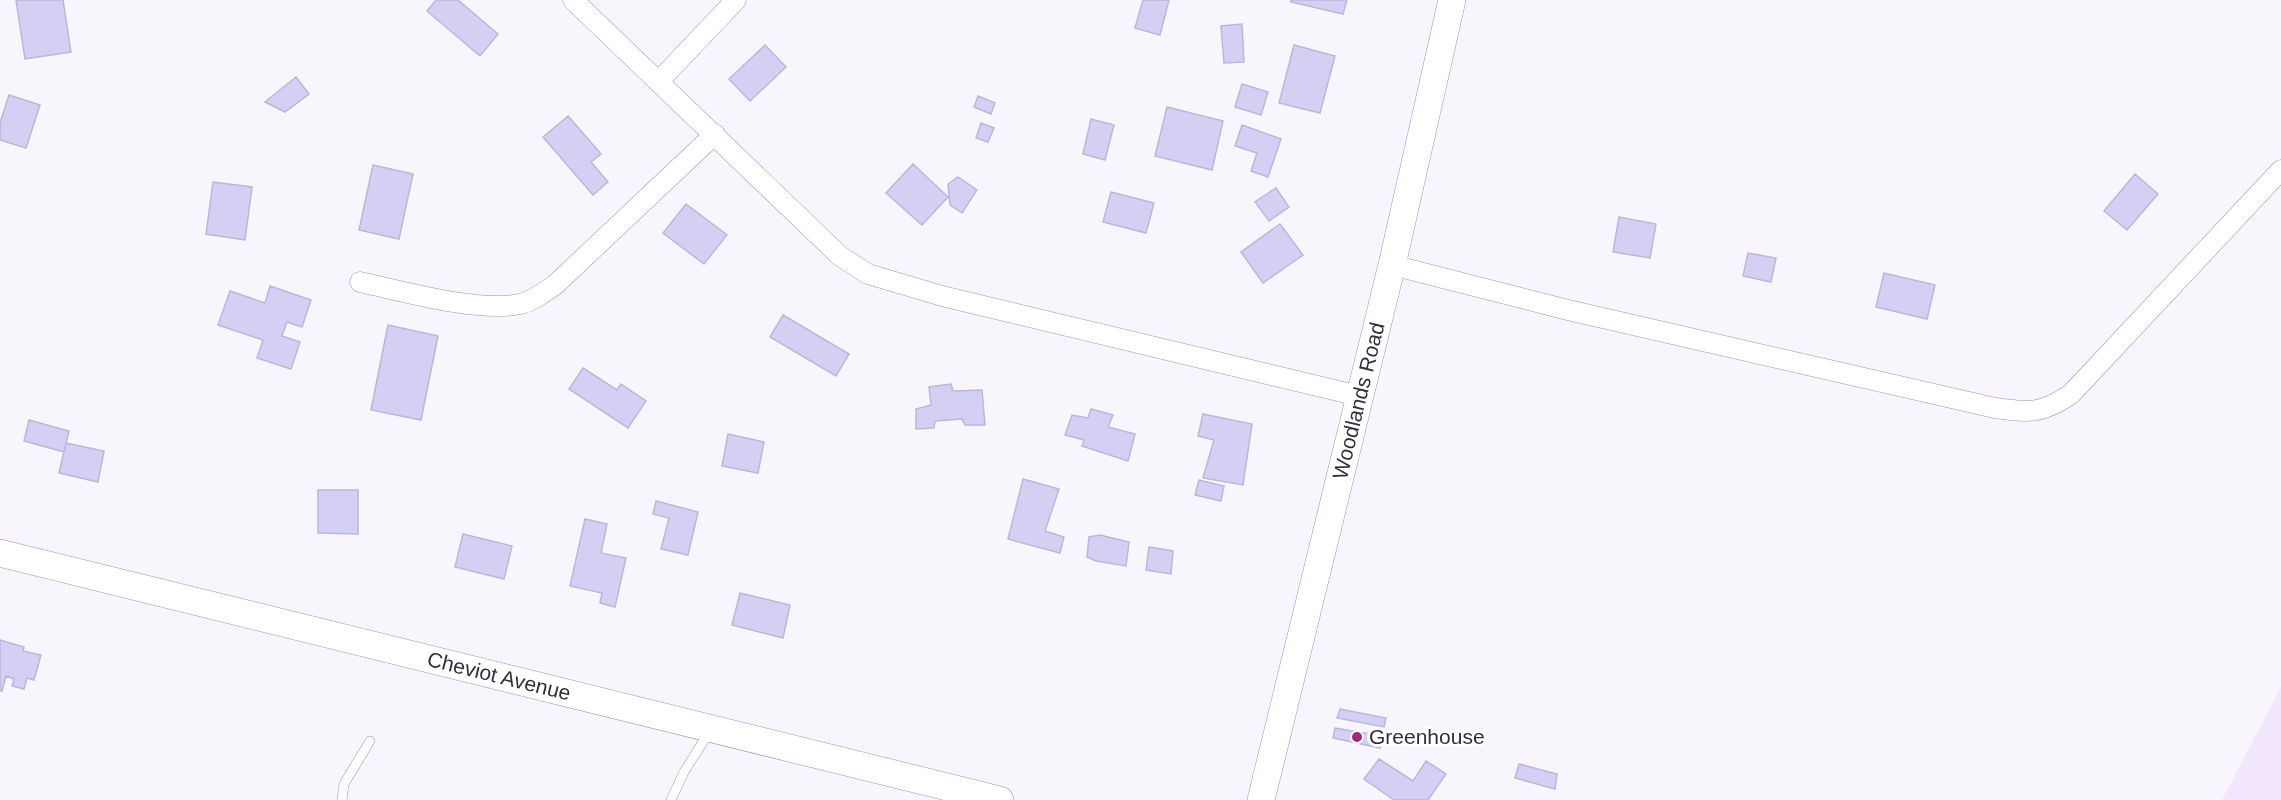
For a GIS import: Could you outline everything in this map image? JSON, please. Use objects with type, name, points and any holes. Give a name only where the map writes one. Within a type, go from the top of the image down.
[{"type":"street","points":[[573,0],[840,256],[867,274],[942,296],[1359,396]]},
{"type":"street","points":[[660,81],[736,0]]},
{"type":"street","name":"Woodlands Road","points":[[1262,800],[1392,265],[1452,0]]},
{"type":"street","points":[[360,282],[472,305],[520,304],[540,296],[556,284],[715,134]]},
{"type":"street","points":[[1392,265],[1568,310],[1984,405],[2024,412],[2039,411],[2055,405],[2071,394],[2281,170]]},
{"type":"street","name":"Cheviot Avenue","points":[[0,554],[1000,800]]},
{"type":"lane","points":[[671,800],[684,772],[711,729]]},
{"type":"lane","points":[[342,800],[344,784],[370,741]]},
{"type":"shaded area","points":[[2281,687],[2281,800],[2222,800]]},
{"type":"building","points":[[16,0],[63,0],[71,52],[25,59]]},
{"type":"building","points":[[436,0],[458,0],[498,34],[480,56],[427,11]]},
{"type":"building","points":[[1143,0],[1169,0],[1160,35],[1135,28]]},
{"type":"building","points":[[1291,0],[1347,0],[1343,14],[1291,2]]},
{"type":"building","points":[[1242,24],[1244,62],[1224,63],[1221,26]]},
{"type":"building","points":[[765,45],[786,67],[750,101],[729,79]]},
{"type":"building","points":[[1294,45],[1335,56],[1320,113],[1279,103]]},
{"type":"building","points":[[296,77],[309,94],[285,112],[265,102]]},
{"type":"building","points":[[1242,84],[1268,92],[1261,115],[1235,107]]},
{"type":"building","points":[[9,95],[40,105],[26,148],[0,140],[0,123]]},
{"type":"building","points":[[978,96],[995,103],[991,114],[974,107]]},
{"type":"building","points":[[1167,107],[1223,121],[1212,170],[1155,156]]},
{"type":"building","points":[[568,116],[601,154],[591,162],[608,182],[593,195],[543,137]]},
{"type":"building","points":[[1091,119],[1114,125],[1105,160],[1083,154]]},
{"type":"building","points":[[981,123],[994,128],[988,142],[976,138]]},
{"type":"building","points":[[1242,125],[1281,139],[1268,177],[1251,171],[1257,153],[1235,146]]},
{"type":"building","points":[[913,164],[948,197],[922,225],[886,193]]},
{"type":"building","points":[[373,165],[413,174],[399,239],[359,230]]},
{"type":"building","points":[[2135,174],[2158,194],[2127,230],[2104,211]]},
{"type":"building","points":[[958,177],[977,190],[962,213],[950,205],[948,184]]},
{"type":"building","points":[[213,182],[252,187],[245,240],[206,234]]},
{"type":"building","points":[[1276,188],[1289,207],[1269,221],[1255,202]]},
{"type":"building","points":[[1111,192],[1154,203],[1146,233],[1103,222]]},
{"type":"building","points":[[686,204],[727,235],[704,264],[663,233]]},
{"type":"building","points":[[1619,217],[1656,224],[1650,258],[1613,252]]},
{"type":"building","points":[[1280,224],[1303,255],[1263,283],[1241,252]]},
{"type":"building","points":[[1748,253],[1776,258],[1771,282],[1743,276]]},
{"type":"building","points":[[1884,273],[1935,285],[1927,319],[1876,307]]},
{"type":"building","points":[[270,286],[311,300],[302,327],[287,322],[282,336],[300,342],[291,369],[257,358],[263,340],[218,325],[230,291],[265,303]]},
{"type":"building","points":[[783,315],[849,354],[836,376],[770,337]]},
{"type":"building","points":[[388,325],[438,336],[421,420],[371,410]]},
{"type":"building","points":[[583,368],[617,390],[621,384],[646,401],[628,428],[569,389]]},
{"type":"building","points":[[951,384],[953,391],[982,390],[985,425],[965,425],[962,419],[935,421],[934,428],[916,429],[916,409],[931,405],[929,387]]},
{"type":"building","points":[[1091,409],[1113,415],[1108,427],[1135,434],[1128,461],[1082,446],[1084,440],[1065,435],[1072,415],[1088,418]]},
{"type":"building","points":[[1203,414],[1252,424],[1243,485],[1203,478],[1214,440],[1198,436]]},
{"type":"building","points":[[29,420],[69,431],[64,452],[24,441]]},
{"type":"building","points":[[728,434],[764,442],[758,473],[722,466]]},
{"type":"building","points":[[66,443],[104,451],[98,482],[59,473]]},
{"type":"building","points":[[1023,479],[1059,489],[1045,531],[1064,537],[1060,553],[1008,539]]},
{"type":"building","points":[[1199,480],[1224,486],[1221,501],[1195,495]]},
{"type":"building","points":[[318,490],[358,490],[358,534],[318,533]]},
{"type":"building","points":[[656,501],[698,512],[688,555],[661,549],[669,518],[653,514]]},
{"type":"building","points":[[585,519],[607,524],[601,553],[626,558],[615,607],[600,603],[602,593],[570,586]]},
{"type":"building","points":[[463,534],[512,546],[504,579],[455,567]]},
{"type":"building","points":[[1100,535],[1129,542],[1126,566],[1096,561],[1087,557],[1089,537]]},
{"type":"building","points":[[1149,547],[1173,551],[1171,574],[1146,570]]},
{"type":"building","points":[[740,593],[790,605],[783,638],[732,625]]},
{"type":"building","points":[[0,640],[24,647],[23,651],[41,655],[34,680],[27,678],[24,689],[12,686],[14,679],[6,676],[2,691],[0,691]]},
{"type":"building","name":"Greenhouse","points":[[1340,709],[1386,718],[1384,727],[1337,718]]},
{"type":"building","name":"Greenhouse","points":[[1335,728],[1382,736],[1380,748],[1333,738]]},
{"type":"building","points":[[1379,759],[1413,781],[1426,761],[1446,774],[1428,800],[1394,800],[1364,779]]},
{"type":"building","points":[[1519,764],[1557,774],[1555,789],[1515,778]]},
{"type":"place","name":"Greenhouse","points":[[1357,737]]}]
